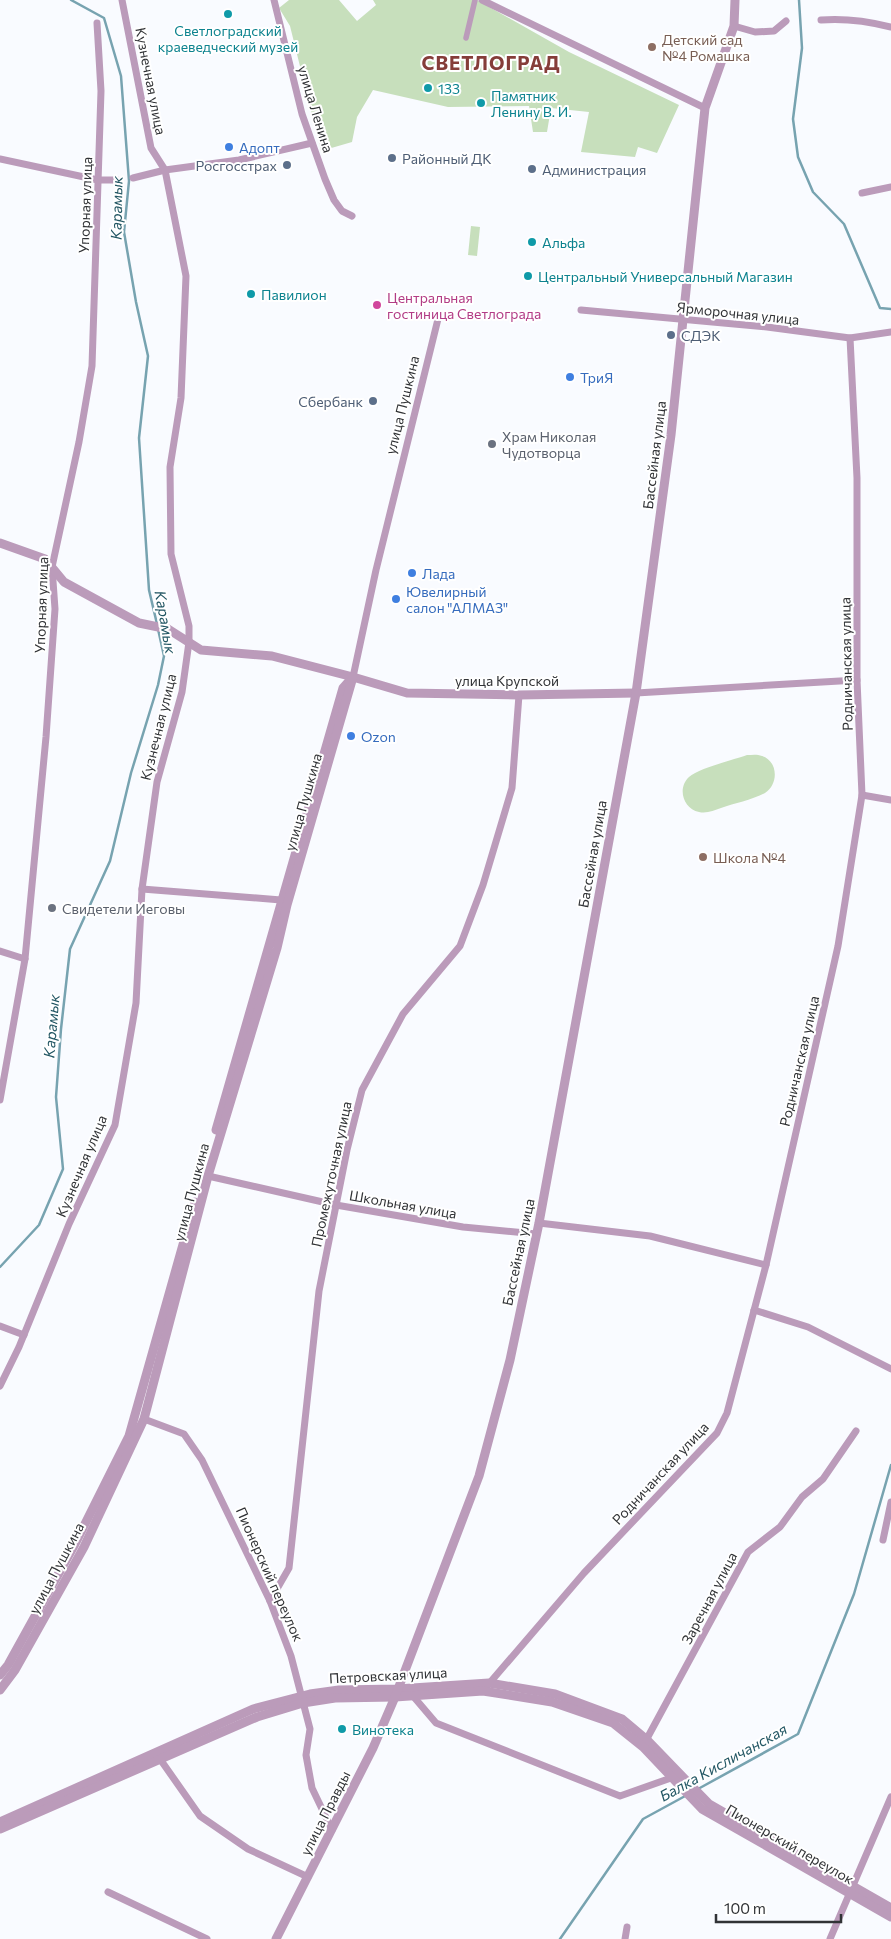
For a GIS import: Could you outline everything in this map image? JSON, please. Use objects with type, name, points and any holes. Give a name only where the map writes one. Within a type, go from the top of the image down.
[{"type":"street","name":"Кузнечная улица","points":[[0,1386],[24,1335],[69,1224],[115,1124],[136,1003],[142,889],[157,782],[182,692],[189,642],[190,626],[171,554],[170,467],[180,398],[186,276],[165,170],[151,148],[122,0]]},
{"type":"street","name":"улица Ленина","points":[[274,0],[302,114],[324,179],[334,200],[342,211],[352,216]]},
{"type":"street","points":[[466,38],[475,0]]},
{"type":"street","points":[[482,0],[705,108]]},
{"type":"street","name":"Бассейная улица","points":[[396,1693],[479,1476],[510,1360],[539,1223],[636,693],[672,435],[705,108],[734,26],[735,0]]},
{"type":"street","points":[[821,20],[840,18],[891,26]]},
{"type":"street","points":[[734,26],[755,32],[774,31],[786,21]]},
{"type":"street","name":"Упорная улица","points":[[0,1100],[25,959],[46,736],[54,619],[52,567],[80,442],[92,366],[101,91],[97,23]]},
{"type":"street","points":[[133,178],[165,170],[239,160],[312,143]]},
{"type":"street","points":[[0,159],[98,180],[117,180]]},
{"type":"street","points":[[862,193],[891,187]]},
{"type":"street","name":"Ярморочная улица","points":[[581,310],[767,327],[850,338],[891,332]]},
{"type":"street","name":"улица Пушкина","points":[[0,1675],[8,1665],[75,1544],[129,1436],[284,902],[353,677],[376,570],[439,315]]},
{"type":"street","name":"Родничанская улица","points":[[486,1687],[584,1573],[716,1433],[727,1413],[766,1265],[838,946],[862,795],[857,680],[857,478],[850,338]]},
{"type":"street","points":[[0,543],[45,559],[52,567]]},
{"type":"street","name":"улица Крупской","points":[[52,567],[64,582],[139,623],[168,629],[201,650],[272,656],[407,693],[519,695],[636,693],[857,680]]},
{"type":"street","name":"Промежуточная улица","points":[[270,1601],[289,1568],[320,1291],[347,1150],[362,1090],[403,1014],[460,946],[483,885],[512,788],[519,695]]},
{"type":"street","points":[[862,795],[891,800]]},
{"type":"street","points":[[142,889],[284,902]]},
{"type":"street","name":"улица Пушкина","points":[[0,1690],[15,1670],[84,1547],[144,1419],[208,1176],[277,948],[284,902]]},
{"type":"street","points":[[0,951],[25,959]]},
{"type":"street","name":"Школьная улица","points":[[208,1176],[336,1205],[463,1228],[536,1234]]},
{"type":"street","points":[[539,1223],[650,1236],[766,1265]]},
{"type":"street","points":[[754,1310],[808,1327],[891,1369]]},
{"type":"street","points":[[0,1326],[24,1335]]},
{"type":"street","name":"Пионерский переулок","points":[[144,1419],[184,1434],[202,1460],[270,1601],[291,1656],[310,1729],[306,1755],[312,1788],[332,1830]]},
{"type":"street","name":"Заречная улица","points":[[645,1743],[748,1552],[780,1527],[802,1497],[823,1479],[856,1431]]},
{"type":"street","points":[[883,1540],[891,1502]]},
{"type":"street","points":[[0,1822],[253,1709],[303,1699],[396,1693],[413,1696],[486,1687],[552,1702],[613,1723],[645,1743],[684,1778],[705,1807]]},
{"type":"street","name":"Петровская улица","points":[[396,1693],[486,1687]]},
{"type":"street","name":"улица Правды","points":[[276,1939],[373,1748],[396,1693]]},
{"type":"street","points":[[413,1696],[436,1723],[620,1796],[671,1778]]},
{"type":"street","points":[[0,1829],[257,1717],[303,1699]]},
{"type":"street","points":[[645,1743],[671,1778],[705,1807]]},
{"type":"street","points":[[160,1759],[200,1816],[248,1849],[308,1877]]},
{"type":"street","points":[[830,1939],[891,1797]]},
{"type":"street","name":"Пионерский переулок","points":[[705,1807],[851,1890],[891,1917]]},
{"type":"street","name":"Пионерский переулок","points":[[851,1890],[891,1908]]},
{"type":"street","points":[[108,1892],[207,1939]]},
{"type":"street","points":[[625,1939],[627,1927]]},
{"type":"green space","points":[[289,0],[339,0],[357,21],[376,5],[373,0],[477,0],[569,52],[679,105],[657,153],[638,147],[635,157],[581,152],[589,112],[551,108],[547,132],[533,132],[529,106],[448,107],[373,90],[357,117],[352,142],[321,151],[290,26],[279,8]]},
{"type":"green space","points":[[471,226],[480,227],[477,256],[468,255]]},
{"type":"green space","points":[[747,755],[760,755],[771,763],[775,773],[770,789],[755,798],[708,812],[699,812],[689,807],[684,798],[683,787],[689,777],[708,767]]},
{"type":"waterway","name":"Карамык","points":[[71,0],[104,18],[121,76],[129,181],[124,232],[136,302],[148,356],[139,438],[149,590],[157,624]]},
{"type":"waterway","name":"Балка Кисличанская","points":[[799,0],[802,48],[793,119],[798,157],[813,192],[844,224],[880,308],[891,309]]},
{"type":"waterway","name":"Карамык","points":[[0,1267],[39,1225],[63,1169],[56,1097],[70,949],[110,861],[131,773],[158,685],[164,656],[158,629]]},
{"type":"waterway","name":"Балка Кисличанская","points":[[698,1789],[798,1734],[854,1594],[891,1465]]},
{"type":"waterway","name":"Балка Кисличанская","points":[[560,1939],[643,1819],[687,1795]]},
{"type":"place","name":"Светлоградский краеведческий музей","points":[[228,14]]},
{"type":"place","name":"Детский сад №4 Ромашка","points":[[652,47]]},
{"type":"place","name":"133","points":[[428,88]]},
{"type":"place","name":"Памятник Ленину В. И.","points":[[481,103]]},
{"type":"place","name":"Адопт","points":[[229,147]]},
{"type":"place","name":"Районный ДК","points":[[392,158]]},
{"type":"place","name":"Росгосстрах","points":[[287,165]]},
{"type":"place","name":"Администрация","points":[[532,169]]},
{"type":"place","name":"Альфа","points":[[532,242]]},
{"type":"place","name":"Центральный Универсальный Магазин","points":[[528,276]]},
{"type":"place","name":"Павилион","points":[[251,294]]},
{"type":"place","name":"Центральная гостиница Светлограда","points":[[377,305]]},
{"type":"place","name":"СДЭК","points":[[671,335]]},
{"type":"place","name":"ТриЯ","points":[[570,377]]},
{"type":"place","name":"Сбербанк","points":[[373,401]]},
{"type":"place","name":"Храм Николая Чудотворца","points":[[492,444]]},
{"type":"place","name":"Лада","points":[[412,573]]},
{"type":"place","name":"Ювелирный салон \"АЛМАЗ\"","points":[[396,599]]},
{"type":"place","name":"Ozon","points":[[351,736]]},
{"type":"place","name":"Школа №4","points":[[703,857]]},
{"type":"place","name":"Свидетели Иеговы","points":[[52,908]]},
{"type":"place","name":"Винотека","points":[[342,1729]]},
{"type":"district","name":"СВЕТЛОГРАД","points":[[491,62]]}]
